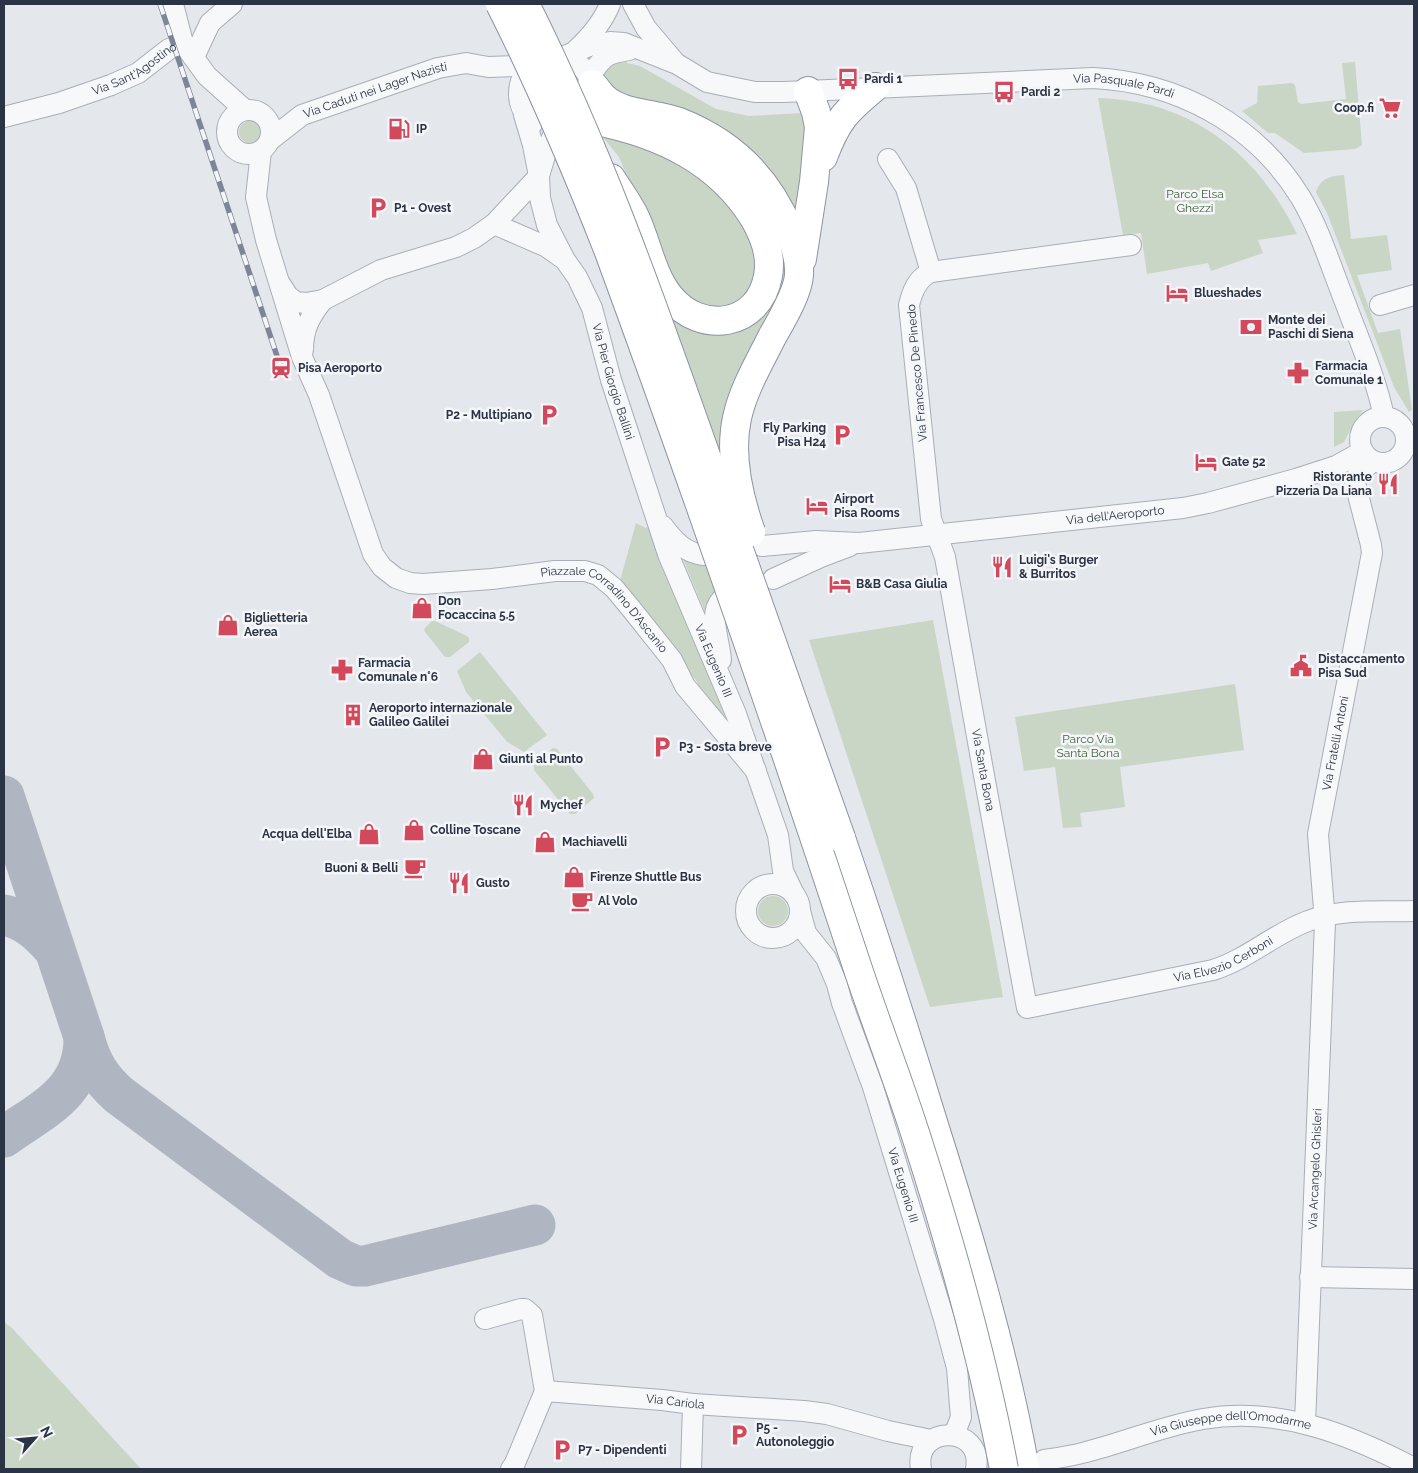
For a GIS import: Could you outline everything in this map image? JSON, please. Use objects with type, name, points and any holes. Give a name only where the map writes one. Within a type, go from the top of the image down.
[{"type":"highway","points":[[500,4],[526,55],[574,164],[609,252],[800,793],[869,1002],[917,1138],[951,1252],[992,1411],[1004,1469]]},
{"type":"highway","points":[[525,4],[555,66],[588,124],[635,217],[661,284],[670,298],[692,316],[716,322],[734,318],[754,305],[762,292],[768,275],[766,245],[758,225],[734,191],[695,157],[674,146],[637,131],[597,121],[588,124]]},
{"type":"highway","points":[[591,80],[605,99],[618,107],[668,118],[702,132],[728,148],[752,170],[781,210],[797,252],[799,275]]},
{"type":"highway","points":[[814,182],[837,124],[848,110],[875,87]]},
{"type":"highway","points":[[808,91],[816,112],[819,127],[814,182],[799,275],[788,308],[748,386],[737,419],[735,463],[744,510],[801,675],[841,838]]},
{"type":"highway","points":[[588,124],[616,209],[665,340],[841,838],[898,1009],[960,1208],[1034,1464]]},
{"type":"street","points":[[173,4],[188,50],[208,76],[245,110]]},
{"type":"street","name":"Via Sant'Agostino","points":[[4,117],[58,103],[111,85],[138,73],[169,49],[188,50],[210,23],[232,4]]},
{"type":"street","points":[[588,124],[594,102],[594,89],[591,80],[581,66],[568,55],[586,41],[610,4]]},
{"type":"street","name":"Via Pasquale Pardi","points":[[633,4],[646,28],[677,64]]},
{"type":"street","name":"Via Pasquale Pardi","points":[[568,55],[592,45],[610,42],[624,43],[677,64],[707,82],[756,92],[1103,78],[1127,81],[1182,96],[1218,114],[1258,145],[1293,185],[1306,206],[1320,236],[1366,360],[1384,417]]},
{"type":"street","name":"Via Pasquale Pardi","points":[[591,80],[606,55],[613,52],[636,49]]},
{"type":"street","name":"Via Caduti nei Lager Nazisti","points":[[266,146],[302,116],[445,66],[466,63],[520,71],[518,92],[522,110]]},
{"type":"street","points":[[488,67],[499,75],[511,88],[522,110]]},
{"type":"street","points":[[208,76],[220,104],[229,142],[237,151],[256,197],[277,279],[302,357]]},
{"type":"street","points":[[227,130],[233,117],[245,110],[257,111],[265,116],[271,127],[256,197]]},
{"type":"street","name":"Via Pier Giorgio Ballini","points":[[277,279],[288,296],[293,300],[306,303],[323,300],[382,270],[474,238],[494,224],[539,176],[552,132],[538,128],[522,110]]},
{"type":"street","name":"Via Pier Giorgio Ballini","points":[[522,110],[533,145],[539,176],[542,210],[550,233],[577,277],[592,308],[611,380],[654,511]]},
{"type":"street","points":[[265,116],[302,116]]},
{"type":"street","points":[[237,151],[248,154],[266,146]]},
{"type":"street","points":[[888,160],[906,188],[931,272],[1131,245]]},
{"type":"street","name":"Via Pier Giorgio Ballini","points":[[494,224],[547,246],[565,260]]},
{"type":"street","name":"Via Francesco De Pinedo","points":[[931,272],[922,277],[918,282],[909,306],[930,509],[936,534]]},
{"type":"street","points":[[1380,305],[1414,295]]},
{"type":"street","name":"Via Pier Giorgio Ballini","points":[[302,357],[307,323],[323,300]]},
{"type":"street","name":"Piazzale Corradino D'Ascanio","points":[[302,357],[319,395],[373,554],[382,567],[396,578],[410,583],[423,584],[485,580],[555,571],[585,570],[598,575],[614,588],[639,618],[672,660],[685,686],[756,771]]},
{"type":"street","points":[[1384,417],[1396,421],[1402,426],[1410,442],[1396,459],[1382,463],[1368,456],[1361,444],[1363,429],[1374,419],[1384,417]]},
{"type":"street","name":"Via dell'Aeroporto","points":[[762,546],[816,541],[859,543],[1085,519],[1200,504],[1247,493],[1368,456]]},
{"type":"street","name":"Via Fratelli Antoni","points":[[1325,916],[1318,834],[1372,553],[1372,545],[1355,483],[1368,456]]},
{"type":"street","points":[[654,511],[672,538],[682,547],[704,555]]},
{"type":"street","name":"Via Eugenio III","points":[[654,511],[683,591],[722,679],[756,771],[778,835],[783,870],[797,903],[806,933],[826,958],[833,972],[842,1003],[873,1086],[944,1319],[957,1368],[970,1401],[975,1460]]},
{"type":"street","name":"Via Santa Bona","points":[[936,534],[945,556],[1027,1008]]},
{"type":"street","name":"Via dell'Aeroporto","points":[[773,579],[821,557],[859,543]]},
{"type":"street","points":[[721,600],[717,604],[714,614],[720,647],[722,679]]},
{"type":"street","name":"Via Eugenio III","points":[[760,888],[768,870],[772,854],[772,816]]},
{"type":"street","points":[[769,884],[787,888],[797,903],[799,920],[788,934],[779,938],[760,935],[753,930],[747,920],[746,908],[751,895],[769,884]]},
{"type":"street","name":"Via Elvezio Cerboni","points":[[1027,1008],[1213,970],[1235,961],[1308,920],[1348,913],[1414,911]]},
{"type":"street","name":"Via Arcangelo Ghisleri","points":[[1304,1423],[1325,916]]},
{"type":"street","name":"Via Eugenio III","points":[[779,938],[805,950],[814,957],[842,1003]]},
{"type":"street","points":[[1310,1277],[1414,1280]]},
{"type":"street","points":[[485,1318],[521,1309],[526,1310],[532,1315],[545,1391],[511,1469]]},
{"type":"street","name":"Via Eugenio III","points":[[954,1435],[960,1417],[957,1368]]},
{"type":"street","name":"Via Cariola","points":[[545,1391],[827,1414],[888,1431],[925,1454]]},
{"type":"street","points":[[691,1469],[693,1404]]},
{"type":"street","name":"Via Giuseppe dell'Omodarme","points":[[1034,1464],[1084,1453],[1183,1423],[1204,1419],[1261,1416],[1277,1417],[1304,1423],[1376,1448],[1414,1468]]},
{"type":"street","points":[[925,1454],[944,1435],[954,1435],[967,1441],[975,1460]]},
{"type":"green space","points":[[627,57],[627,63],[640,66],[716,109],[749,116],[802,113],[807,116],[799,240],[724,476],[672,320],[658,252],[619,157],[602,136],[604,75],[611,62]]},
{"type":"green space","points":[[1355,62],[1362,145],[1355,149],[1304,153],[1275,133],[1268,133],[1242,111],[1257,103],[1258,86],[1292,83],[1295,85],[1298,102],[1301,104],[1346,99],[1342,63]]},
{"type":"green space","name":"Parco Elsa Ghezzi","points":[[1098,98],[1132,101],[1163,109],[1191,121],[1217,136],[1241,156],[1262,179],[1281,205],[1297,234],[1258,240],[1263,253],[1211,271],[1208,263],[1147,274],[1141,233],[1123,235]]},
{"type":"green space","points":[[250,121],[258,124],[261,132],[258,140],[250,143],[242,140],[239,132],[242,124]]},
{"type":"green space","points":[[1344,175],[1351,239],[1387,235],[1392,270],[1357,275],[1378,333],[1400,329],[1412,410],[1409,412],[1394,387],[1327,213],[1316,192],[1323,181],[1334,176]]},
{"type":"green space","points":[[1363,410],[1344,442],[1334,447],[1334,412]]},
{"type":"green space","points":[[636,523],[646,528],[648,527],[728,724],[699,687],[696,680],[618,588]]},
{"type":"green space","points":[[683,559],[706,563],[717,592],[708,601],[705,612]]},
{"type":"green space","points":[[933,620],[1003,997],[930,1007],[809,640]]},
{"type":"green space","points":[[432,621],[465,635],[469,638],[469,642],[450,657],[445,657],[425,632],[424,629]]},
{"type":"green space","points":[[480,652],[547,735],[524,752],[507,742],[466,692],[457,671]]},
{"type":"green space","name":"Parco Via Santa Bona","points":[[1235,684],[1244,750],[1120,767],[1125,807],[1080,813],[1082,827],[1063,828],[1055,767],[1024,771],[1015,717]]},
{"type":"green space","points":[[553,748],[557,749],[593,794],[594,798],[575,814],[570,814],[534,770],[534,764]]},
{"type":"green space","points":[[773,896],[783,901],[788,911],[783,921],[773,926],[763,921],[758,911],[763,901]]},
{"type":"green space","points":[[4,1322],[12,1328],[141,1469],[4,1469]]},
{"type":"taxiway","points":[[4,796],[84,1037],[82,1056],[77,1072],[69,1085],[47,1108],[4,1137]]},
{"type":"taxiway","points":[[4,915],[19,920],[32,928],[54,949]]},
{"type":"taxiway","points":[[84,1037],[97,1069],[106,1082],[119,1095],[340,1259],[356,1266],[365,1266],[535,1225]]},
{"type":"railway","points":[[160,4],[281,368]]},
{"type":"place","name":"Pardi 1","points":[[848,79]]},
{"type":"place","name":"Pardi 2","points":[[1004,92]]},
{"type":"place","name":"Coop.fi","points":[[1390,108]]},
{"type":"place","name":"IP","points":[[399,129]]},
{"type":"place","name":"P1 - Ovest","points":[[378,208]]},
{"type":"place","name":"Blueshades","points":[[1177,293]]},
{"type":"place","name":"Monte dei Paschi di Siena","points":[[1251,327]]},
{"type":"place","name":"Pisa Aeroporto","points":[[281,368]]},
{"type":"place","name":"Farmacia Comunale 1","points":[[1298,373]]},
{"type":"place","name":"P2 - Multipiano","points":[[549,415]]},
{"type":"place","name":"Fly Parking Pisa H24","points":[[842,435]]},
{"type":"place","name":"Gate 52","points":[[1206,462]]},
{"type":"place","name":"Ristorante Pizzeria Da Liana","points":[[1388,484]]},
{"type":"place","name":"Airport Pisa Rooms","points":[[817,506]]},
{"type":"place","name":"Luigi's Burger & Burritos","points":[[1002,567]]},
{"type":"place","name":"B&B Casa Giulia","points":[[840,584]]},
{"type":"place","name":"Don Focaccina 5.5","points":[[422,608]]},
{"type":"place","name":"Biglietteria Aerea","points":[[228,625]]},
{"type":"place","name":"Distaccamento Pisa Sud","points":[[1301,666]]},
{"type":"place","name":"Farmacia Comunale n°6","points":[[342,670]]},
{"type":"place","name":"Aeroporto internazionale Galileo Galilei","points":[[353,715]]},
{"type":"place","name":"P3 - Sosta breve","points":[[662,747]]},
{"type":"place","name":"Giunti al Punto","points":[[483,759]]},
{"type":"place","name":"Mychef","points":[[523,805]]},
{"type":"place","name":"Colline Toscane","points":[[414,830]]},
{"type":"place","name":"Acqua dell'Elba","points":[[369,834]]},
{"type":"place","name":"Machiavelli","points":[[545,842]]},
{"type":"place","name":"Buoni & Belli","points":[[415,868]]},
{"type":"place","name":"Firenze Shuttle Bus","points":[[574,877]]},
{"type":"place","name":"Gusto","points":[[459,883]]},
{"type":"place","name":"Al Volo","points":[[582,901]]},
{"type":"place","name":"P5 - Autonoleggio","points":[[739,1435]]},
{"type":"place","name":"P7 - Dipendenti","points":[[562,1450]]}]
